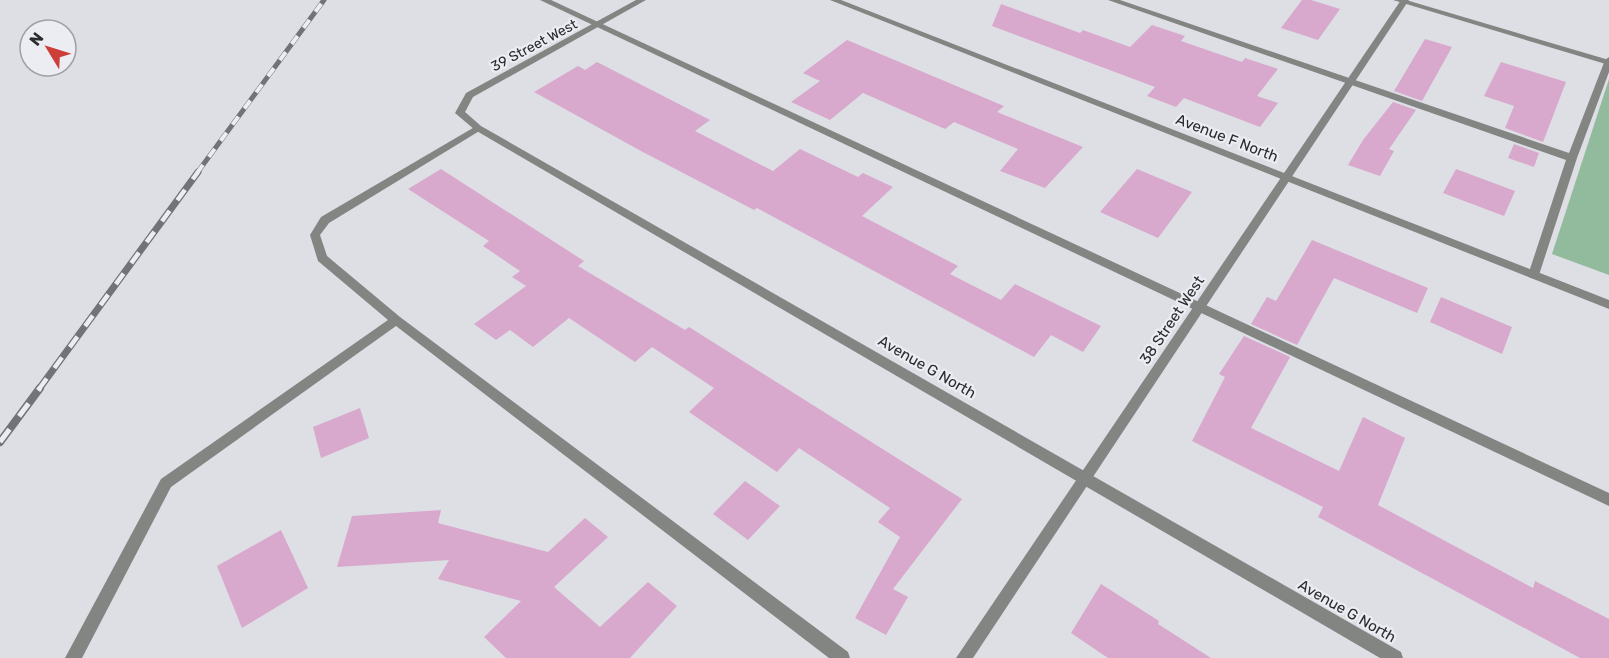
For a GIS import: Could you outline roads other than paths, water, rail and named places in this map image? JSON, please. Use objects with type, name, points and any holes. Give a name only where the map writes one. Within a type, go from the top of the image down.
[{"type":"street","points":[[544,0],[1609,500]]},
{"type":"street","name":"39 Street West","points":[[469,95],[642,0]]},
{"type":"street","name":"Avenue F North","points":[[834,0],[1609,305]]},
{"type":"street","points":[[1112,0],[1572,158]]},
{"type":"street","points":[[1402,1],[1608,61],[1572,158],[1534,275]]},
{"type":"street","name":"38 Street West","points":[[964,658],[1351,82],[1402,1]]},
{"type":"street","name":"Avenue G North","points":[[469,95],[460,113],[478,128],[1395,658]]},
{"type":"street","points":[[478,128],[325,220],[315,235],[322,258],[396,320],[842,658]]},
{"type":"street","points":[[73,658],[166,483],[396,320]]},
{"type":"railway","points":[[197,173],[324,0]]},
{"type":"railway","points":[[39,389],[198,172]]},
{"type":"railway","points":[[0,442],[40,388]]}]
